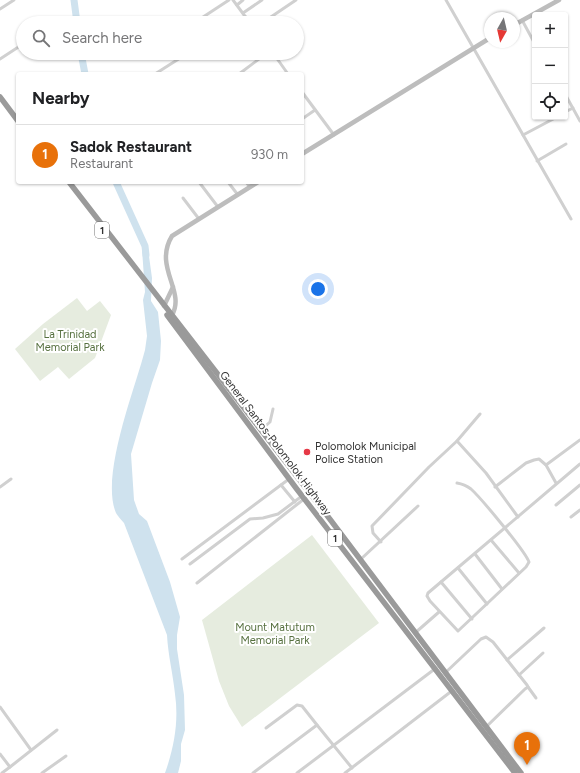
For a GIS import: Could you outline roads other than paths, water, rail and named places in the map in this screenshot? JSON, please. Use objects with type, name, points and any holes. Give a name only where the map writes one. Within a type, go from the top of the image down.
[{"type":"highway","points":[[0,92],[16,113]]},
{"type":"highway","points":[[0,97],[16,118]]},
{"type":"highway","name":"1","points":[[67,184],[139,276]]},
{"type":"highway","name":"1","points":[[70,184],[156,299],[172,315],[261,430],[521,773]]},
{"type":"highway","name":"General Santos-Polomolok Highway","points":[[156,299],[304,497],[516,773]]},
{"type":"street","points":[[0,9],[14,0]]},
{"type":"street","points":[[205,16],[229,0]]},
{"type":"street","points":[[233,0],[245,16]]},
{"type":"street","points":[[237,5],[243,0]]},
{"type":"street","points":[[243,13],[262,0]]},
{"type":"street","points":[[272,16],[296,0]]},
{"type":"street","points":[[446,0],[571,219]]},
{"type":"street","points":[[532,38],[522,20],[559,0]]},
{"type":"street","points":[[304,153],[399,96],[484,41]]},
{"type":"street","points":[[0,59],[16,49]]},
{"type":"street","points":[[158,72],[177,60]]},
{"type":"street","points":[[242,72],[258,60]]},
{"type":"street","points":[[278,60],[287,72]]},
{"type":"street","points":[[304,95],[334,135]]},
{"type":"street","points":[[568,99],[580,121]]},
{"type":"street","points":[[568,110],[573,108]]},
{"type":"street","points":[[304,118],[315,110]]},
{"type":"street","points":[[523,135],[551,120]]},
{"type":"street","points":[[537,161],[566,144]]},
{"type":"street","points":[[201,184],[218,207]]},
{"type":"street","points":[[230,184],[238,195]]},
{"type":"street","points":[[172,315],[176,302],[165,263],[167,244],[175,234],[255,184]]},
{"type":"street","points":[[183,198],[199,219]]},
{"type":"street","points":[[164,306],[172,287]]},
{"type":"street","points":[[261,430],[270,422],[273,409]]},
{"type":"street","points":[[381,542],[373,533],[373,525],[429,467],[457,441],[480,414]]},
{"type":"street","points":[[546,465],[580,440]]},
{"type":"street","points":[[457,441],[477,462],[518,517]]},
{"type":"street","points":[[496,487],[530,461],[539,459],[546,465],[556,483]]},
{"type":"street","points":[[457,483],[471,489],[504,529],[528,560],[529,564],[472,619],[457,631],[439,612],[427,595],[441,582],[475,554],[491,540],[504,529],[518,517],[537,499],[580,464]]},
{"type":"street","points":[[182,559],[290,478]]},
{"type":"street","points":[[0,487],[11,479]]},
{"type":"street","points":[[281,485],[295,502]]},
{"type":"street","points":[[556,505],[580,485]]},
{"type":"street","points":[[190,564],[250,519],[264,518],[278,514],[304,497]]},
{"type":"street","points":[[197,583],[304,497]]},
{"type":"street","points":[[360,560],[418,506]]},
{"type":"street","points":[[571,517],[580,510]]},
{"type":"street","points":[[491,540],[519,573]]},
{"type":"street","points":[[475,554],[502,589]]},
{"type":"street","points":[[458,568],[487,604]]},
{"type":"street","points":[[441,582],[472,619]]},
{"type":"street","points":[[415,633],[439,612]]},
{"type":"street","points":[[507,660],[544,628]]},
{"type":"street","points":[[446,673],[484,637],[493,642],[536,698]]},
{"type":"street","points":[[519,675],[543,653]]},
{"type":"street","points":[[297,773],[436,668]]},
{"type":"street","points":[[486,727],[528,687]]},
{"type":"street","points":[[345,773],[453,690]]},
{"type":"street","points":[[266,728],[297,705],[302,706],[352,768]]},
{"type":"street","points":[[0,707],[31,750]]},
{"type":"street","points":[[253,773],[317,725]]},
{"type":"street","points":[[2,773],[57,730]]},
{"type":"street","points":[[0,754],[10,767]]},
{"type":"street","points":[[42,773],[66,756]]},
{"type":"water","points":[[145,246],[148,249],[152,278],[151,301],[158,312],[161,341],[160,360],[131,454],[134,500],[139,514],[147,521],[170,582],[180,617],[177,635],[177,649],[184,695],[185,730],[181,744],[181,761],[178,773],[165,773],[171,754],[176,724],[176,704],[167,635],[124,523],[116,513],[112,497],[112,477],[121,432],[145,350],[147,336],[143,300],[145,292],[142,249]]},
{"type":"waterway","points":[[74,0],[76,16]]},
{"type":"waterway","points":[[82,60],[85,72]]},
{"type":"waterway","points":[[117,184],[145,246],[146,255]]},
{"type":"place","name":"Polomolok Municipal Police Station","points":[[307,452]]},
{"type":"place","name":"Sadok Restaurant","points":[[527,765]]},
{"type":"park label","name":"La Trinidad Memorial Park","points":[[70,340]]},
{"type":"park label","name":"Mount Matutum Memorial Park","points":[[275,633]]}]
